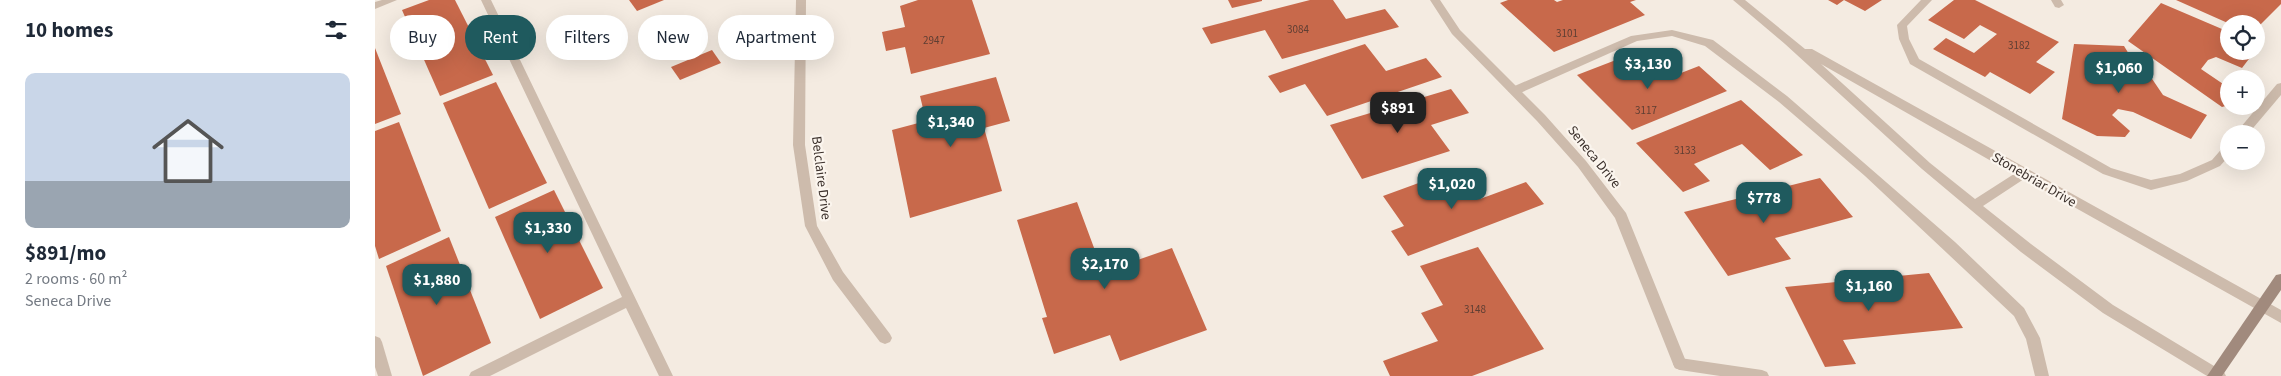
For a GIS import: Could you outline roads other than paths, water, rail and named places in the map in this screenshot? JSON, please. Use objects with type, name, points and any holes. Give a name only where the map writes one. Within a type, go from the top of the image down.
[{"type":"main road","points":[[2216,375],[2281,279]]},
{"type":"street","points":[[375,6],[392,0]]},
{"type":"street","points":[[487,0],[666,376]]},
{"type":"street","name":"Belclaire Drive","points":[[801,0],[799,145],[811,226],[839,276],[885,338]]},
{"type":"street","name":"Seneca Drive","points":[[1435,0],[1456,32],[1583,164],[1621,216],[1680,364],[1762,376]]},
{"type":"street","name":"Stonebriar Drive","points":[[1738,0],[1789,41],[1925,166],[1973,206],[2108,309],[2216,375]]},
{"type":"street","points":[[1927,0],[1902,25],[1904,39],[1914,61],[2107,171],[2151,185],[2183,178],[2216,163],[2220,158]]},
{"type":"street","points":[[1514,91],[1635,38],[1672,33],[1709,43],[1783,99],[1869,173],[1950,246],[2019,312],[2033,338],[2042,376]]},
{"type":"street","name":"Stonebriar Drive","points":[[1789,41],[2281,318]]},
{"type":"street","points":[[2249,125],[2281,87]]},
{"type":"street","points":[[1973,206],[2023,174]]},
{"type":"street","points":[[476,376],[629,300]]},
{"type":"street","points":[[375,342],[385,376]]}]
